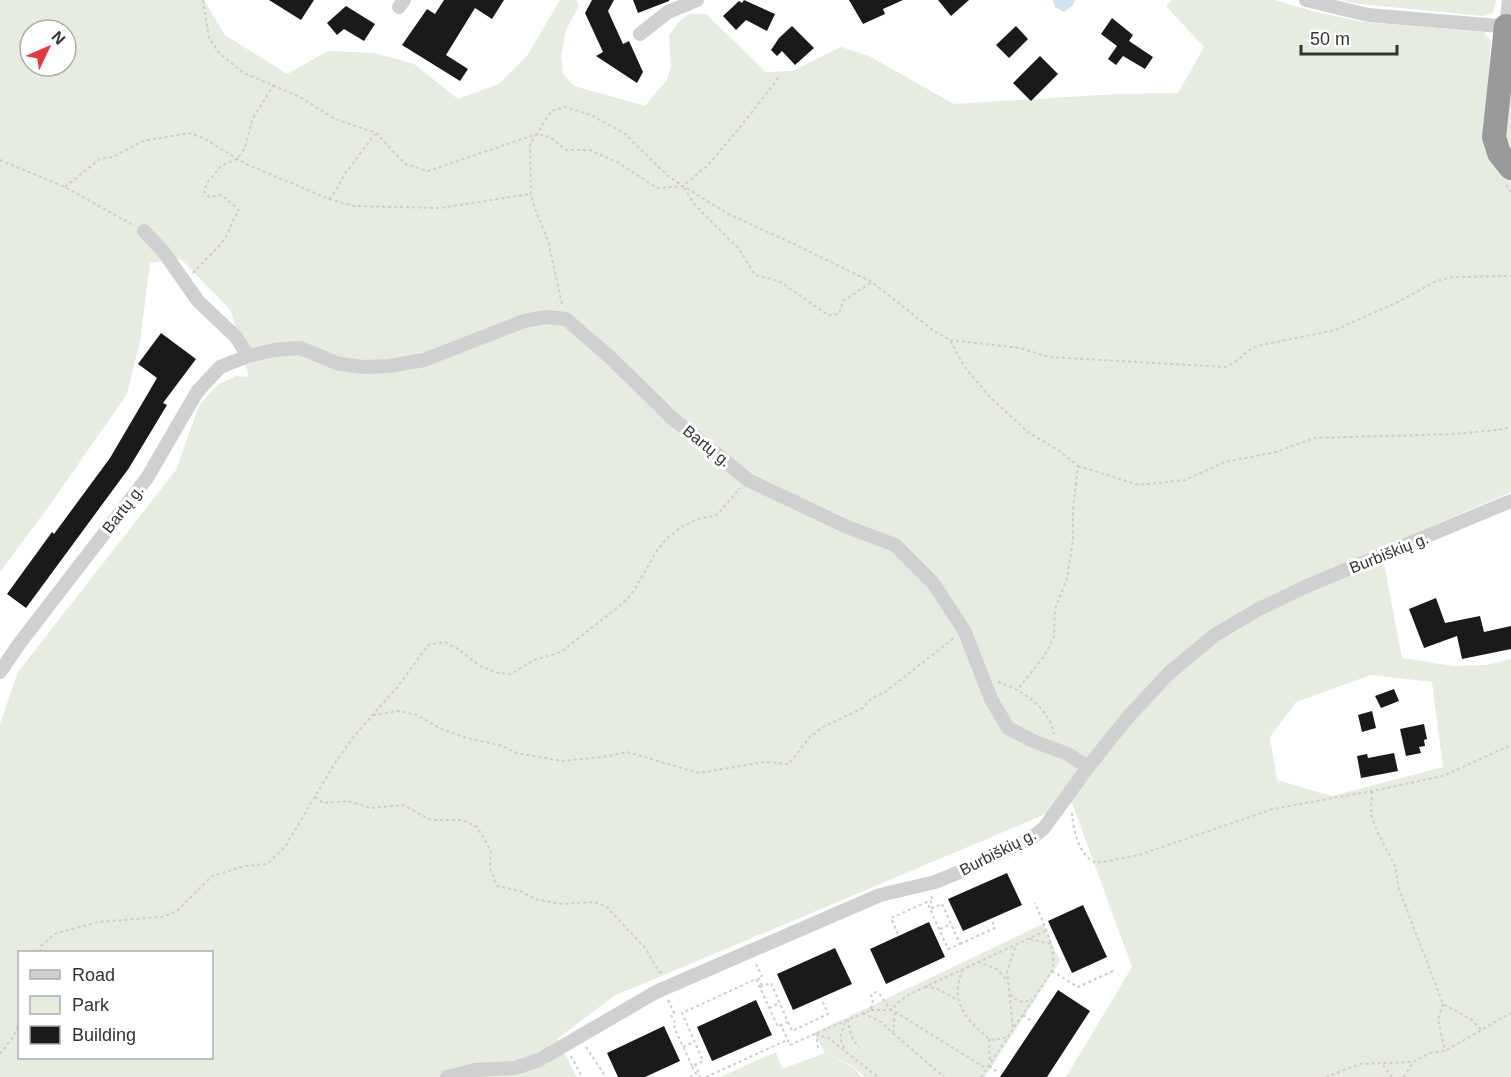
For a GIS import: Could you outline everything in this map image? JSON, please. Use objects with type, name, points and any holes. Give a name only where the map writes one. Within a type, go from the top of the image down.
[{"type":"highway","points":[[1507,160],[1494,137],[1509,27]]},
{"type":"street","points":[[640,34],[668,12],[697,0]]},
{"type":"street","points":[[1306,0],[1368,15],[1509,27],[1509,0]]},
{"type":"street","points":[[144,231],[163,251],[198,301],[236,337],[248,356]]},
{"type":"street","name":"Bartų g.","points":[[0,672],[18,644],[147,478],[197,392],[220,367],[248,356],[274,350],[300,348],[339,364],[364,367],[390,366],[424,360],[524,321],[545,317],[566,319],[613,360],[671,417],[748,480],[848,527],[895,545],[933,583],[964,630],[991,699],[1008,728],[1033,741],[1068,754],[1088,767]]},
{"type":"street","name":"Burbiškių g.","points":[[447,1077],[475,1070],[515,1068],[539,1060],[668,987],[880,895],[935,882],[1034,837],[1044,828],[1128,717],[1170,672],[1215,635],[1257,610],[1307,586],[1511,501]]},
{"type":"path","points":[[203,0],[209,38],[220,54],[244,73],[298,96],[335,119],[376,133],[405,164],[428,171],[537,134],[550,137],[566,150],[590,150],[619,163],[657,188],[683,186],[708,165],[728,142],[779,75]]},
{"type":"path","points":[[184,281],[229,232],[231,222],[239,212],[222,195],[209,197],[204,192],[207,183],[221,166],[237,159],[245,148],[252,120],[274,84]]},
{"type":"path","points":[[566,319],[548,242],[534,209],[531,194],[530,143],[551,111],[565,107],[591,115],[624,133],[669,177],[728,214],[872,282],[934,331],[950,340],[1020,348],[1049,357],[1225,367],[1238,362],[1248,350],[1257,346],[1335,330],[1400,301],[1436,281],[1453,278],[1511,276]]},
{"type":"path","points":[[65,188],[100,159],[113,157],[143,141],[190,133],[237,159],[329,199],[353,206],[440,208],[531,194]]},
{"type":"path","points":[[329,199],[376,133]]},
{"type":"path","points":[[0,160],[65,188],[144,231]]},
{"type":"path","points":[[683,186],[695,205],[739,249],[755,275],[779,281],[828,315],[838,314],[843,301],[872,282]]},
{"type":"path","points":[[950,340],[964,366],[989,396],[1029,434],[1058,450],[1078,466],[1139,485],[1185,480],[1225,462],[1276,452],[1314,438],[1456,434],[1504,429],[1511,426]]},
{"type":"path","points":[[1018,689],[1045,655],[1054,636],[1055,609],[1068,579],[1078,466]]},
{"type":"path","points":[[40,951],[41,946],[54,934],[98,922],[162,917],[177,911],[212,876],[245,866],[267,864],[285,847],[335,763],[399,685],[428,645],[445,642],[480,666],[498,674],[511,674],[534,660],[561,652],[599,624],[633,592],[666,539],[681,527],[698,519],[717,515],[748,480]]},
{"type":"path","points":[[373,715],[399,711],[417,715],[441,729],[464,737],[502,746],[517,753],[562,761],[603,758],[627,752],[699,773],[764,762],[789,764],[810,737],[823,727],[863,708],[872,698],[885,692],[964,630]]},
{"type":"path","points":[[997,682],[1018,689],[1050,717],[1055,749]]},
{"type":"path","points":[[1075,807],[1072,815],[1077,840],[1085,856],[1096,863],[1139,855],[1273,809],[1443,776],[1511,745]]},
{"type":"path","points":[[1372,791],[1371,814],[1395,866],[1400,889],[1425,962],[1443,1004],[1471,1018],[1482,1031]]},
{"type":"path","points":[[315,797],[323,803],[348,801],[371,808],[403,805],[431,820],[462,820],[477,827],[490,851],[490,868],[497,886],[520,891],[535,899],[560,904],[593,902],[606,906],[646,949],[668,987],[675,1013],[671,1015],[676,1025],[674,1027],[700,1077]]},
{"type":"path","points":[[930,899],[948,949],[995,928],[992,920]]},
{"type":"path","points":[[898,934],[891,918],[927,902],[932,909]]},
{"type":"path","points":[[981,1077],[1052,970],[1054,963],[1051,944],[1035,903]]},
{"type":"path","points":[[932,909],[942,904],[960,944]]},
{"type":"path","points":[[939,929],[951,924]]},
{"type":"path","points":[[893,1033],[894,1011],[897,1003],[910,994],[1045,931]]},
{"type":"path","points":[[1029,939],[1051,944]]},
{"type":"path","points":[[1013,1028],[1007,970],[1016,945]]},
{"type":"path","points":[[750,951],[762,976],[758,977],[761,987],[778,1027],[788,1022]]},
{"type":"path","points":[[978,962],[997,969],[1008,982]]},
{"type":"path","points":[[963,969],[958,980],[957,1000],[960,1009],[989,1039],[1008,1037]]},
{"type":"path","points":[[1052,970],[1078,987],[1113,971]]},
{"type":"path","points":[[693,1065],[702,1061],[682,1013],[756,980],[761,987]]},
{"type":"path","points":[[761,987],[771,983],[792,1031],[828,1014],[822,1000]]},
{"type":"path","points":[[926,986],[938,989],[957,1000]]},
{"type":"path","points":[[871,1010],[873,999],[871,995],[876,992],[885,1005],[894,1011],[999,1073]]},
{"type":"path","points":[[1010,994],[1019,1002],[1025,1003],[1033,999]]},
{"type":"path","points":[[769,1008],[780,1003]]},
{"type":"path","points":[[1443,1004],[1438,1020],[1445,1051]]},
{"type":"path","points":[[781,1025],[790,1046],[862,1013],[871,1010],[894,1011]]},
{"type":"path","points":[[862,1013],[881,1022],[944,1077]]},
{"type":"path","points":[[1326,1077],[1360,1064],[1413,1062],[1430,1053],[1445,1051],[1511,1013]]},
{"type":"path","points":[[1022,1015],[1033,1022]]},
{"type":"path","points":[[847,1019],[853,1040],[859,1047]]},
{"type":"path","points":[[844,1049],[840,1037],[847,1019]]},
{"type":"path","points":[[0,1054],[13,1037],[18,1026]]},
{"type":"path","points":[[818,1034],[816,1040],[818,1048]]},
{"type":"path","points":[[818,1034],[827,1037],[844,1049],[878,1077]]},
{"type":"path","points":[[579,1038],[606,1077]]},
{"type":"path","points":[[988,1066],[989,1039]]},
{"type":"path","points":[[706,1077],[787,1040]]},
{"type":"path","points":[[683,1047],[694,1042]]},
{"type":"path","points":[[566,1046],[582,1077]]},
{"type":"path","points":[[1404,1077],[1413,1062]]},
{"type":"path","points":[[1382,1064],[1392,1077]]},
{"type":"path","points":[[690,1077],[696,1074],[693,1065]]},
{"type":"green space","points":[[0,0],[204,0],[225,35],[287,74],[328,51],[374,53],[414,64],[458,99],[499,84],[527,56],[560,0],[576,0],[579,6],[566,30],[561,55],[563,74],[574,86],[645,106],[667,79],[671,67],[669,35],[689,14],[706,14],[766,72],[793,71],[841,47],[869,56],[954,104],[1117,94],[1178,93],[1204,47],[1166,6],[1172,0],[1275,0],[1363,22],[1484,32],[1491,41],[1484,136],[1511,179],[1511,492],[1381,548],[1402,658],[1453,666],[1486,665],[1511,659],[1511,1077],[1066,1077],[1132,967],[1072,803],[614,996],[557,1039],[577,1077],[0,1077],[0,724],[18,672],[176,470],[199,406],[217,385],[236,376],[249,377],[231,311],[181,259],[150,263],[140,342],[127,394],[0,572]],"holes":[[[1371,675],[1432,682],[1443,767],[1332,796],[1277,780],[1270,737],[1296,702]]]},
{"type":"green space","points":[[1341,0],[1496,0],[1493,13],[1483,16],[1358,4]]},
{"type":"green space","points":[[1511,75],[1511,148],[1505,133]]},
{"type":"green space","points":[[1043,924],[1060,961],[985,1077],[865,1077],[852,1066],[826,1053],[852,1067],[862,1077],[720,1077],[776,1052],[782,1069],[825,1053],[814,1033]]},
{"type":"water","points":[[1053,0],[1075,0],[1073,5],[1064,12],[1055,7]]},
{"type":"building","points":[[269,0],[314,0],[301,20]]},
{"type":"building","points":[[444,0],[504,0],[492,19],[475,8],[446,55],[468,69],[460,81],[402,45],[427,9],[435,14]]},
{"type":"building","points":[[592,0],[614,0],[608,11],[623,44],[629,41],[643,72],[637,83],[596,56],[603,52],[585,13]]},
{"type":"building","points":[[633,0],[669,0],[669,1],[638,13]]},
{"type":"building","points":[[744,0],[775,14],[767,31],[746,20],[736,30],[723,16],[739,1],[742,3]]},
{"type":"building","points":[[849,0],[903,0],[883,9],[885,14],[863,24]]},
{"type":"building","points":[[938,0],[969,0],[951,16]]},
{"type":"building","points":[[346,6],[375,24],[364,41],[344,29],[337,35],[327,23]]},
{"type":"building","points":[[1112,18],[1133,35],[1129,41],[1153,57],[1145,69],[1123,56],[1116,65],[1108,59],[1117,46],[1101,34]]},
{"type":"building","points":[[792,26],[814,48],[795,65],[782,51],[777,56],[771,50],[779,38]]},
{"type":"building","points":[[1016,26],[1028,39],[1009,58],[996,45]]},
{"type":"building","points":[[1040,56],[1058,74],[1031,101],[1013,83]]},
{"type":"building","points":[[161,333],[196,359],[163,403],[167,405],[129,468],[26,608],[7,594],[110,458],[157,378],[138,364]]},
{"type":"building","points":[[1436,598],[1445,623],[1480,616],[1484,632],[1511,626],[1511,649],[1462,659],[1457,636],[1424,648],[1409,609]]},
{"type":"building","points":[[1394,689],[1399,701],[1381,708],[1375,696]]},
{"type":"building","points":[[1372,711],[1376,728],[1362,732],[1358,715]]},
{"type":"building","points":[[1424,724],[1427,739],[1424,740],[1425,746],[1419,747],[1421,753],[1406,756],[1400,729]]},
{"type":"building","points":[[1394,753],[1398,771],[1361,778],[1357,756],[1367,754],[1368,758]]},
{"type":"building","points":[[1007,873],[1022,905],[963,931],[948,899]]},
{"type":"building","points":[[1083,905],[1107,957],[1072,973],[1048,921]]},
{"type":"building","points":[[929,922],[945,957],[886,984],[870,949]]},
{"type":"building","points":[[835,948],[852,984],[793,1010],[777,974]]},
{"type":"building","points":[[1058,990],[1090,1011],[1047,1077],[1000,1077]]},
{"type":"building","points":[[756,1000],[772,1035],[712,1061],[697,1027]]},
{"type":"building","points":[[664,1026],[680,1061],[645,1077],[618,1077],[607,1053]]}]
